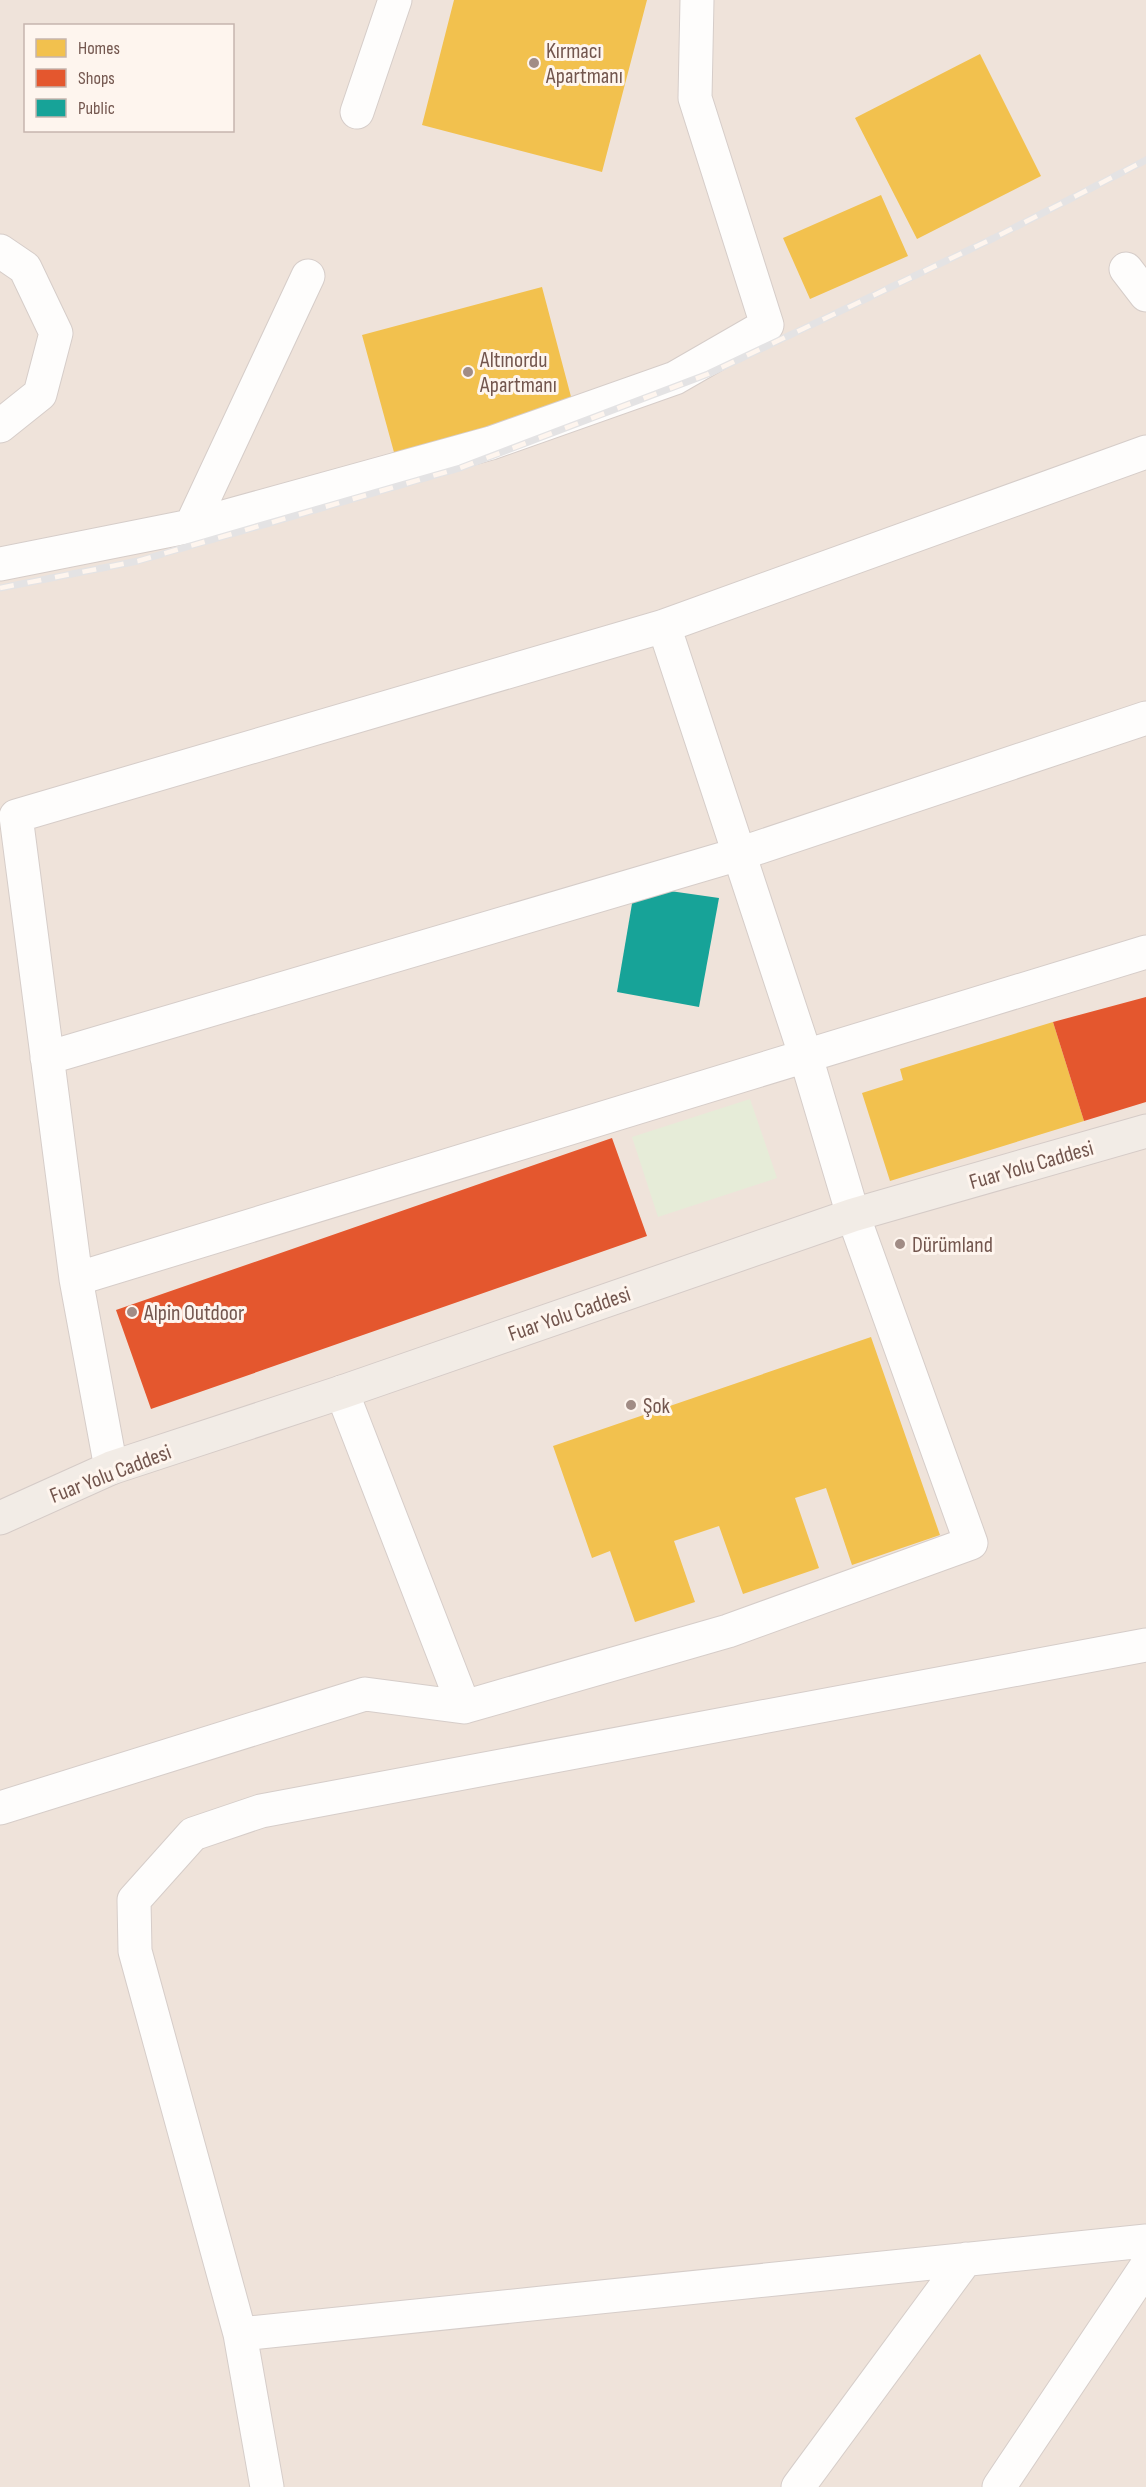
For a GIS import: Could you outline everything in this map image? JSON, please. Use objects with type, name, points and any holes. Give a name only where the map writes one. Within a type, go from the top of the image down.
[{"type":"main road","name":"Fuar Yolu Caddesi","points":[[0,1518],[111,1468],[342,1392],[853,1215],[1146,1131]]},
{"type":"street","points":[[357,112],[394,0]]},
{"type":"street","points":[[0,564],[191,526],[512,435],[675,378],[767,325],[695,98],[698,0]]},
{"type":"street","points":[[0,251],[25,268],[56,333],[40,394],[0,426]]},
{"type":"street","points":[[1125,269],[1146,295]]},
{"type":"street","points":[[191,526],[308,276]]},
{"type":"street","points":[[111,1468],[76,1279],[16,816],[664,626],[1146,452]]},
{"type":"street","points":[[0,1808],[364,1694],[464,1707],[728,1630],[971,1544],[853,1215],[806,1057],[664,626]]},
{"type":"street","points":[[47,1058],[739,854],[1146,718]]},
{"type":"street","points":[[76,1279],[1146,952]]},
{"type":"street","points":[[342,1392],[464,1707]]},
{"type":"street","points":[[267,2487],[240,2334],[135,1951],[134,1900],[193,1834],[261,1811],[1146,1645]]},
{"type":"street","points":[[240,2334],[1146,2241]]},
{"type":"street","points":[[798,2487],[966,2259]]},
{"type":"street","points":[[999,2487],[1146,2267]]},
{"type":"shaded area","points":[[0,0],[1146,0],[1146,2487],[0,2487]]},
{"type":"green space","points":[[750,1099],[777,1178],[658,1217],[632,1137]]},
{"type":"building: Homes","name":"Kırmacı Apartmanı","points":[[454,0],[647,0],[602,172],[422,125]]},
{"type":"building: Homes","points":[[980,54],[1041,176],[917,239],[855,118]]},
{"type":"building: Homes","points":[[881,195],[908,256],[810,299],[783,238]]},
{"type":"building: Homes","name":"Altınordu Apartmanı","points":[[542,287],[574,408],[395,456],[362,335]]},
{"type":"building: Homes","points":[[1053,1022],[1084,1121],[890,1181],[862,1093],[903,1080],[900,1069]]},
{"type":"building: Homes","points":[[871,1337],[940,1535],[852,1565],[826,1488],[795,1498],[819,1568],[743,1594],[719,1526],[674,1541],[695,1602],[635,1622],[610,1551],[592,1558],[553,1446]]},
{"type":"building: Shops","points":[[1146,997],[1146,1102],[1084,1121],[1053,1022]]},
{"type":"building: Shops","points":[[612,1138],[647,1236],[151,1409],[116,1310]]},
{"type":"building: Public","points":[[635,886],[719,898],[699,1007],[617,992]]},
{"type":"railway","points":[[0,588],[138,561],[460,468],[708,374],[994,238],[1146,160]]},
{"type":"place","name":"Kırmacı Apartmanı","points":[[534,63]]},
{"type":"place","name":"Altınordu Apartmanı","points":[[468,372]]},
{"type":"place","name":"Dürümland","points":[[900,1244]]},
{"type":"place","name":"Alpin Outdoor","points":[[132,1312]]},
{"type":"place","name":"Şok","points":[[631,1405]]}]
